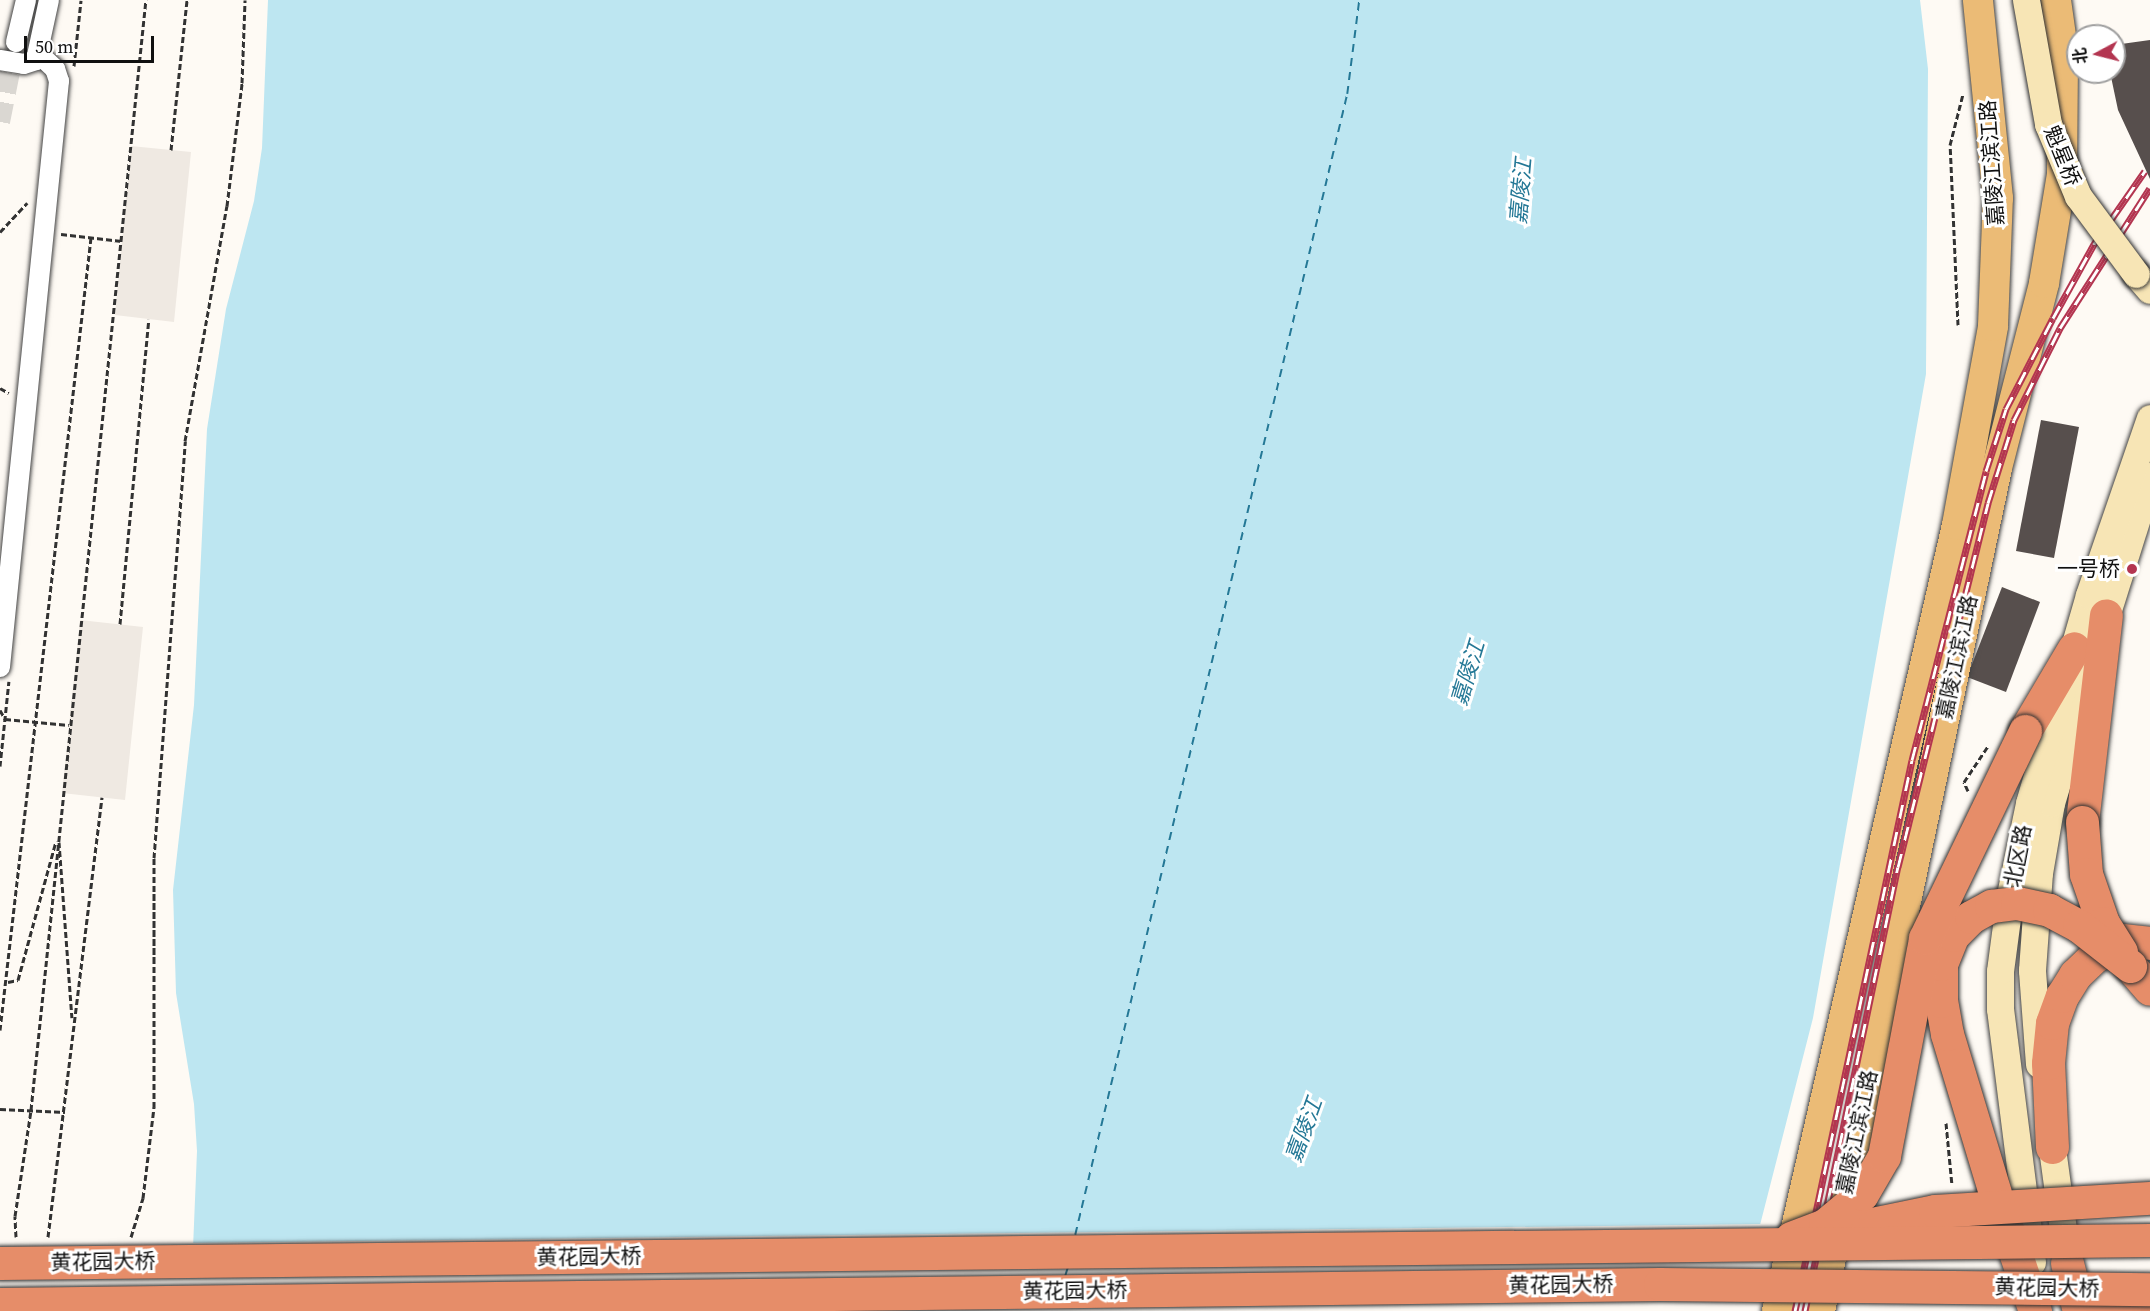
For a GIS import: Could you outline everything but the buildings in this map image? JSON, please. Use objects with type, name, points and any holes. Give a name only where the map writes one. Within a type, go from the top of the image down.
[{"type":"highway","points":[[2106,615],[2082,822],[2086,874],[2103,923],[2143,966]]},
{"type":"highway","points":[[1775,1244],[1825,1225],[1862,1194],[1884,1156],[1925,938],[2025,731],[2074,648]]},
{"type":"highway","points":[[2037,1311],[1995,1193],[1947,1034],[1941,1000],[1941,964],[1953,934],[1991,906],[2017,903],[2049,910],[2143,966]]},
{"type":"highway","points":[[2052,1147],[2048,1063],[2052,1023],[2062,996],[2075,975],[2096,956],[2122,940],[2143,966]]},
{"type":"highway","points":[[1775,1244],[1935,1211],[2150,1198]]},
{"type":"highway","name":"黄花园大桥","points":[[8,1251],[1775,1244],[2150,1240]]},
{"type":"highway","points":[[2067,1263],[2081,1311],[2150,1305]]},
{"type":"highway","points":[[1660,1284],[1830,1302],[1852,1311]]},
{"type":"highway","name":"黄花园大桥","points":[[0,1304],[1660,1284],[2150,1289]]},
{"type":"main road","name":"嘉陵江滨江路","points":[[1777,1311],[1957,525],[1993,326],[1998,198],[1978,0]]},
{"type":"main road","name":"魁星桥","points":[[2026,0],[2048,124],[2078,196],[2143,282]]},
{"type":"main road","name":"嘉陵江滨江路","points":[[1820,1311],[1997,468],[2044,283],[2062,174],[2063,50],[2056,0]]},
{"type":"main road","name":"北区路","points":[[2037,1311],[2000,1009],[2000,971],[2010,895],[2029,803],[2074,648],[2150,418]]},
{"type":"main road","name":"北区路","points":[[2074,1311],[2036,1041],[2034,935],[2051,803],[2106,615],[2150,476]]},
{"type":"main road","points":[[2010,895],[2022,880],[2032,880],[2034,935]]},
{"type":"street","points":[[16,42],[26,0]]},
{"type":"street","points":[[0,60],[30,63],[39,54],[50,0]]},
{"type":"street","points":[[0,668],[59,81],[55,69],[39,54]]},
{"type":"path","points":[[8,1251],[31,1110],[69,725],[146,0]]},
{"type":"path","points":[[171,150],[187,0]]},
{"type":"path","points":[[130,1243],[143,1198],[154,1107],[154,858],[185,441],[227,206],[242,83],[245,0]]},
{"type":"path","points":[[1958,325],[1950,144],[1965,85]]},
{"type":"path","points":[[0,232],[49,179]]},
{"type":"path","points":[[56,234],[122,241]]},
{"type":"path","points":[[0,1030],[8,982],[91,238]]},
{"type":"path","points":[[120,624],[149,319]]},
{"type":"path","points":[[0,710],[5,719],[69,725]]},
{"type":"path","points":[[48,1240],[66,1112],[72,1026],[102,797]]},
{"type":"path","points":[[8,982],[18,980],[58,832]]},
{"type":"path","points":[[58,832],[72,1026]]},
{"type":"path","points":[[0,1109],[66,1112]]},
{"type":"shaded area","points":[[131,146],[191,152],[174,322],[115,315]]},
{"type":"shaded area","points":[[80,620],[143,627],[125,800],[62,793]]},
{"type":"water","name":"嘉陵江","points":[[268,0],[1920,0],[1928,69],[1926,374],[1813,1018],[1738,1311],[193,1248],[197,1151],[194,1104],[176,993],[173,890],[194,705],[207,429],[226,309],[254,201],[262,148]]},
{"type":"pier","points":[[1763,1224],[1741,1311],[172,1311],[190,1243]]},
{"type":"ferry route","points":[[1075,1235],[1347,94],[1359,0]]},
{"type":"ferry route","points":[[1065,1276],[1068,1266]]},
{"type":"tunnel","points":[[0,122],[16,42]]},
{"type":"railway","points":[[1795,1311],[1912,760],[1986,471],[2006,409],[2053,318],[2094,244],[2145,171]]},
{"type":"railway","points":[[1805,1311],[1898,867],[1988,503],[2014,420],[2060,328],[2150,188]]},
{"type":"place","name":"一号桥","points":[[2132,569]]}]
